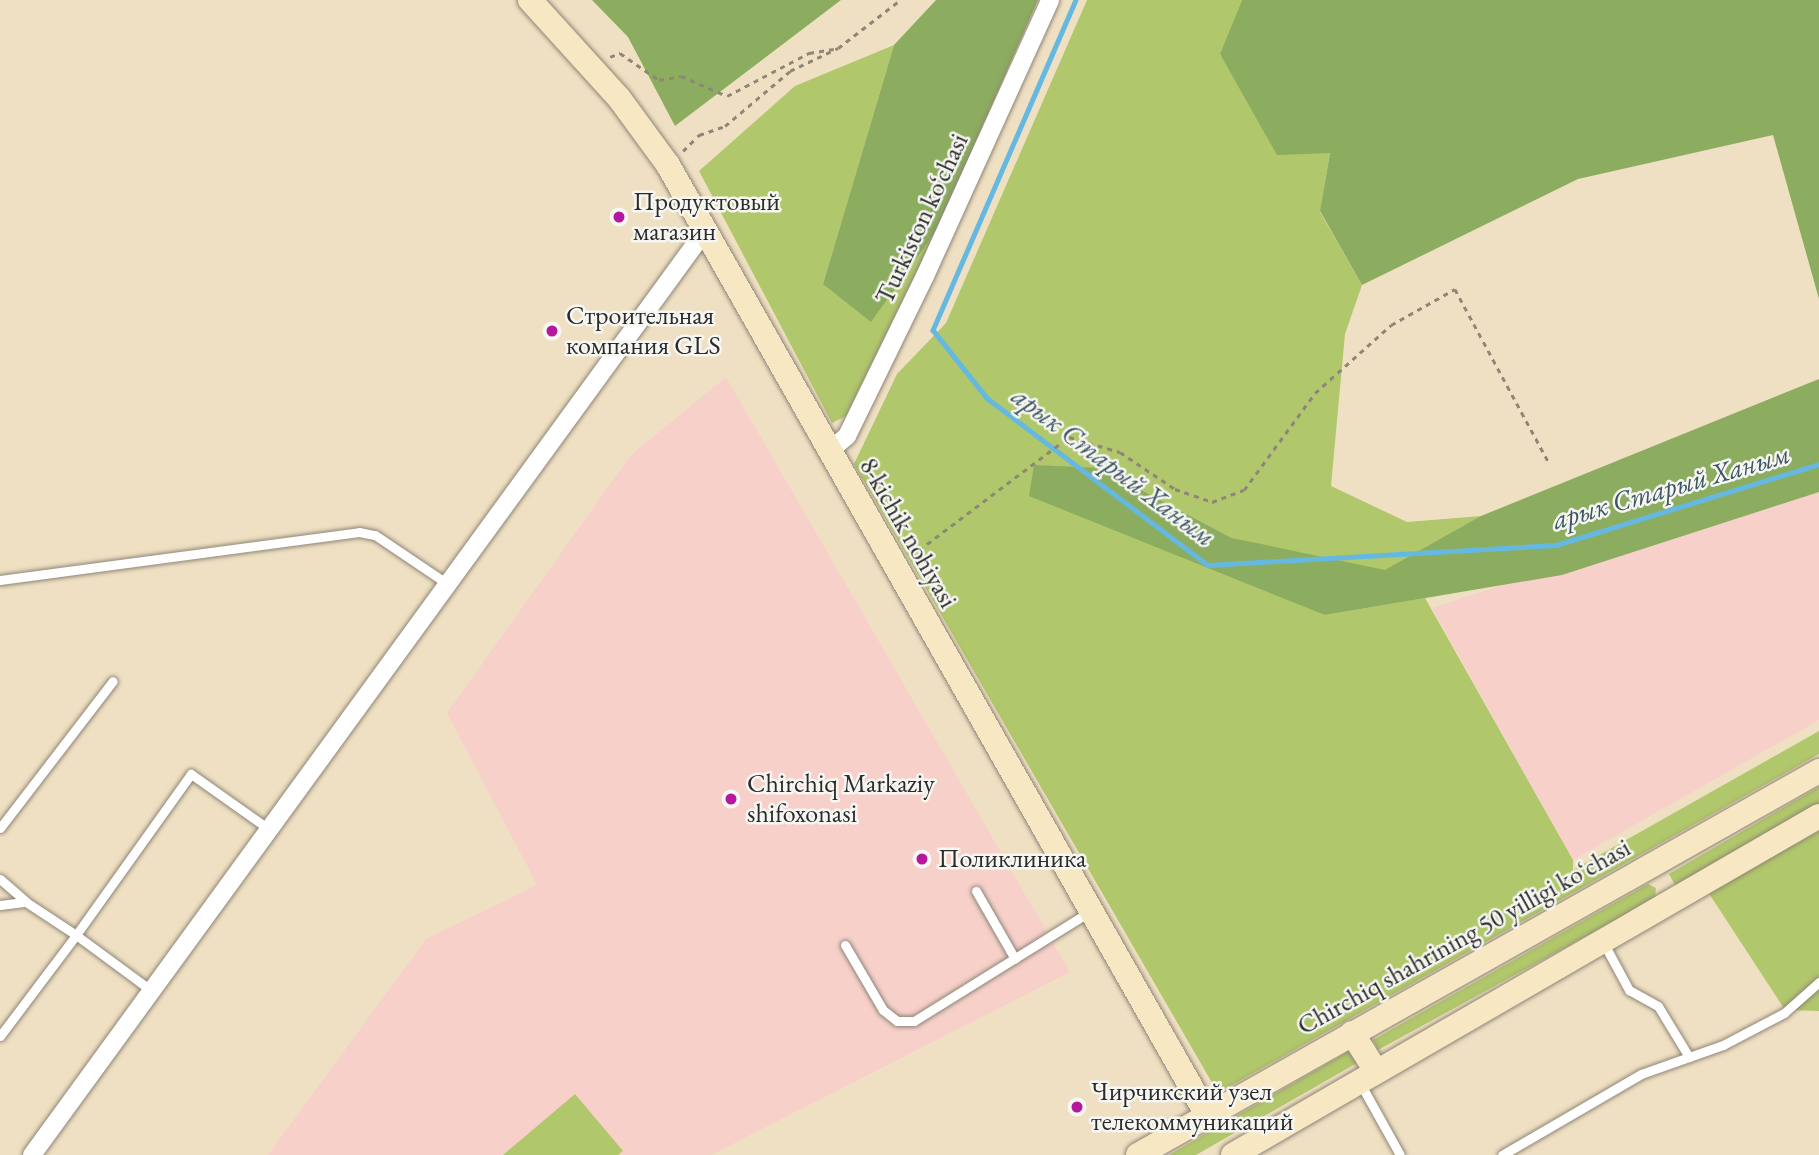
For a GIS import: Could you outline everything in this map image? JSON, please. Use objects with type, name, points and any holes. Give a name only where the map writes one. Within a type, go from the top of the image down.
[{"type":"main road","name":"8-kichik nohiyasi","points":[[530,0],[591,66],[668,165],[828,452],[1207,1115]]},
{"type":"main road","name":"Chirchiq shahrining 50 yilligi koʻchasi","points":[[1138,1155],[1819,771]]},
{"type":"main road","points":[[1233,1155],[1819,816]]},
{"type":"main road","points":[[1654,864],[1673,899]]},
{"type":"main road","points":[[1352,1033],[1368,1076]]},
{"type":"street","name":"Turkiston ko‘chasi","points":[[828,452],[847,436],[853,424],[1050,0]]},
{"type":"street","points":[[32,1155],[704,232]]},
{"type":"lane","points":[[0,580],[359,533],[375,535],[449,585]]},
{"type":"lane","points":[[0,828],[113,681]]},
{"type":"lane","points":[[0,1036],[191,774],[270,830]]},
{"type":"lane","points":[[0,879],[26,902],[76,934],[152,990]]},
{"type":"lane","points":[[976,891],[1015,959]]},
{"type":"lane","points":[[0,905],[26,902]]},
{"type":"lane","points":[[845,945],[883,1010],[897,1021],[914,1021],[1090,911]]},
{"type":"lane","points":[[1602,940],[1629,990],[1658,1006],[1689,1058]]},
{"type":"lane","points":[[1502,1155],[1641,1074],[1689,1058],[1784,1013],[1819,982]]},
{"type":"lane","points":[[1368,1076],[1400,1155]]},
{"type":"path","points":[[668,165],[699,135],[725,126],[790,71],[838,48],[900,0]]},
{"type":"path","points":[[591,66],[620,53],[659,80],[681,76],[727,96],[809,53],[838,48]]},
{"type":"path","points":[[894,568],[1069,437],[1120,452],[1175,489],[1212,502],[1244,490],[1315,393],[1391,325],[1455,289],[1550,465]]},
{"type":"shaded area","name":"Chirchiq Markaziy shifoxonasi","points":[[726,377],[1070,972],[711,1155],[268,1155],[426,939],[537,885],[447,713],[631,455]]},
{"type":"shaded area","points":[[1819,481],[1819,720],[1573,860],[1432,608]]},
{"type":"green space","points":[[592,0],[841,0],[675,126],[628,37]]},
{"type":"green space","points":[[936,0],[1038,0],[938,228],[871,322],[823,284],[894,45]]},
{"type":"green space","points":[[1087,0],[1242,0],[1220,55],[1330,152],[1320,212],[1362,285],[1345,334],[1331,486],[1407,522],[1481,516],[1394,577],[1232,538],[1100,468],[1325,615],[1425,598],[1573,860],[1573,870],[1819,731],[1819,754],[1218,1093],[854,464],[897,374],[946,323]]},
{"type":"green space","points":[[1242,0],[1819,0],[1819,299],[1773,135],[1578,179],[1362,285],[1320,211],[1330,153],[1277,155],[1220,54]]},
{"type":"green space","points":[[894,45],[823,284],[938,228],[846,416],[832,423],[699,171],[795,86]]},
{"type":"green space","points":[[1819,379],[1819,492],[1562,575],[1325,615],[1029,496],[1034,465],[1100,468],[1232,538],[1385,570],[1481,516]]},
{"type":"green space","points":[[1819,787],[1819,804],[1676,887],[1669,874]]},
{"type":"green space","points":[[1819,831],[1819,1011],[1785,1010],[1708,892]]},
{"type":"green space","points":[[1648,884],[1656,888],[1655,898],[1378,1050],[1373,1040]]},
{"type":"green space","points":[[1349,1051],[1357,1063],[1196,1155],[1169,1155]]},
{"type":"green space","points":[[575,1094],[623,1151],[618,1155],[503,1155]]},
{"type":"waterway","name":"арык Старый Ханым","points":[[1076,0],[933,330],[987,398],[1208,565],[1556,545],[1819,464]]},
{"type":"place","name":"Продуктовый магазин","points":[[619,217]]},
{"type":"place","name":"Строительная компания GLS","points":[[552,331]]},
{"type":"place","name":"Chirchiq Markaziy shifoxonasi","points":[[731,799]]},
{"type":"place","name":"Поликлиника","points":[[922,859]]},
{"type":"place","name":"Чирчикский узел телекоммуникаций","points":[[1077,1107]]}]
